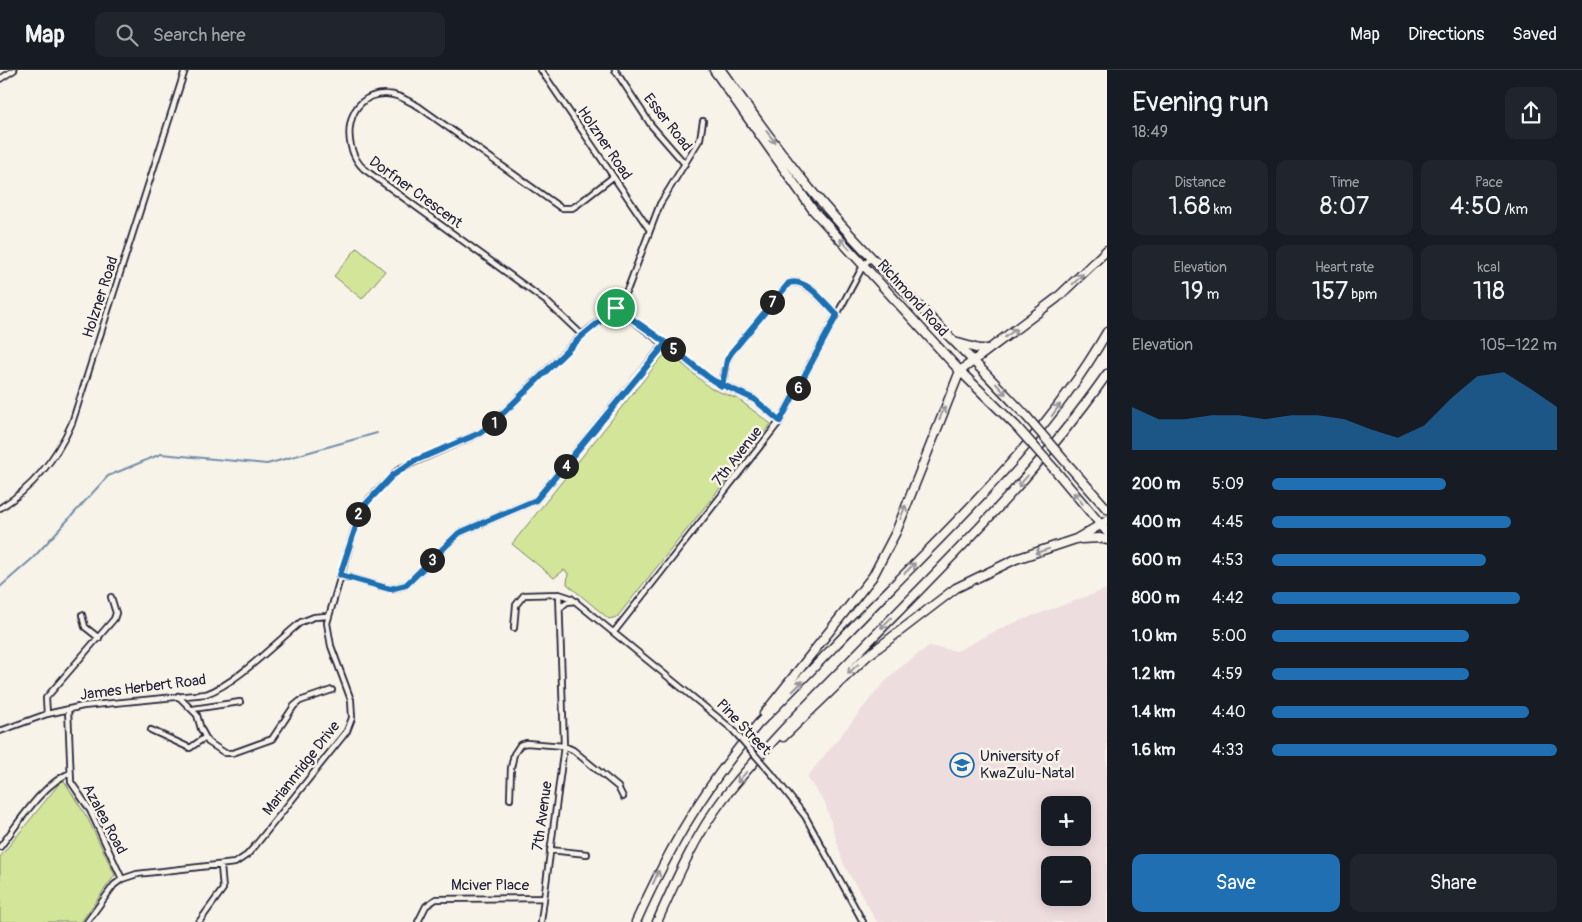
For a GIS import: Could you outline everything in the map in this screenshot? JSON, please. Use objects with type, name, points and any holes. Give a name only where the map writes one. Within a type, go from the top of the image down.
[{"type":"highway","name":"Richmond Road","points":[[714,70],[802,196],[960,372],[1016,426],[1105,526]]},
{"type":"highway","name":"Richmond Road","points":[[722,70],[810,189],[912,300],[975,361],[1027,417],[1107,510]]},
{"type":"highway","points":[[758,724],[770,705],[873,576],[896,532],[960,372],[1057,298],[1107,250]]},
{"type":"highway","points":[[636,922],[680,830],[705,791],[758,724],[1001,474],[1049,420],[1093,357],[1107,332]]},
{"type":"highway","points":[[956,343],[979,349],[988,349]]},
{"type":"highway","points":[[657,922],[674,885],[704,829],[723,800],[774,740],[1016,488],[1059,439],[1107,374]]},
{"type":"highway","points":[[774,740],[784,737],[892,634],[956,588],[1016,559],[1076,539],[1105,526]]},
{"type":"highway","points":[[1076,539],[1100,538],[1107,540]]},
{"type":"street","points":[[0,79],[14,70]]},
{"type":"street","points":[[179,70],[185,71]]},
{"type":"street","name":"Holzner Road","points":[[541,70],[649,229]]},
{"type":"street","name":"Esser Road","points":[[615,70],[650,125],[685,164]]},
{"type":"street","name":"Holzner Road","points":[[0,508],[25,490],[48,467],[57,455],[72,423],[185,71]]},
{"type":"street","name":"Dorfner Crescent","points":[[582,336],[547,302],[364,170],[358,164],[349,143],[350,123],[358,108],[374,96],[385,94],[397,95],[418,106],[561,208],[572,208],[613,177]]},
{"type":"street","name":"Mariannridge Drive","points":[[122,879],[137,874],[221,866],[235,863],[247,856],[350,725],[351,700],[327,631],[328,616],[362,508],[392,476],[412,462],[480,433],[492,424],[582,336],[616,308],[628,288],[660,204],[702,134],[703,121]]},
{"type":"street","name":"7th Avenue","points":[[614,632],[780,421],[864,264],[873,257]]},
{"type":"street","points":[[722,386],[727,360],[731,353],[789,283],[799,283],[806,286],[837,315]]},
{"type":"street","points":[[616,308],[666,343],[712,380],[754,399],[780,421]]},
{"type":"street","points":[[340,575],[390,589],[406,585],[459,533],[536,500],[666,343]]},
{"type":"street","points":[[514,628],[514,612],[521,597],[533,594],[559,594]]},
{"type":"street","name":"7th Avenue","points":[[541,922],[564,746],[559,594]]},
{"type":"street","name":"Pine Street","points":[[559,594],[576,601],[732,729],[772,774],[805,816],[863,922]]},
{"type":"street","points":[[47,714],[46,698],[99,638],[115,616],[112,597]]},
{"type":"street","points":[[560,609],[564,604],[576,601]]},
{"type":"street","points":[[82,615],[85,627],[99,638]]},
{"type":"street","name":"James Herbert Road","points":[[0,731],[47,714],[83,706],[206,694],[218,690],[301,622],[314,617],[328,616]]},
{"type":"street","points":[[178,696],[193,710],[204,738],[215,748],[233,753],[266,742],[277,734],[294,706],[300,701],[332,690]]},
{"type":"street","points":[[193,710],[240,702]]},
{"type":"street","name":"Azalea Road","points":[[68,709],[71,782],[90,810],[122,879]]},
{"type":"street","points":[[151,730],[190,748],[204,738]]},
{"type":"street","points":[[510,799],[511,768],[514,754],[520,745],[532,743],[564,746],[572,750],[618,787],[623,798]]},
{"type":"street","points":[[0,847],[49,785],[70,773]]},
{"type":"street","points":[[550,850],[587,854]]},
{"type":"street","points":[[199,922],[222,889],[221,866]]},
{"type":"street","points":[[87,922],[114,885],[122,879]]},
{"type":"street","name":"Mciver Place","points":[[418,922],[426,906],[436,899],[544,898]]},
{"type":"shaded area","name":"University of KwaZulu-Natal","points":[[1107,589],[1107,922],[877,922],[844,865],[825,803],[807,777],[880,687],[897,670],[929,646],[957,651],[1008,625]]},
{"type":"green space","points":[[357,248],[385,271],[362,299],[334,276]]},
{"type":"green space","points":[[670,353],[710,388],[738,399],[771,424],[617,617],[609,619],[567,584],[568,573],[564,570],[554,578],[512,544],[662,357]]},
{"type":"green space","points":[[63,779],[88,819],[115,875],[81,922],[0,922],[0,857]]},
{"type":"waterway","points":[[0,587],[33,558],[108,476],[161,454],[267,464],[377,433]]},
{"type":"place","name":"University of KwaZulu-Natal","points":[[962,765]]},
{"type":"route","points":[[616,308],[582,336],[492,424],[480,433],[399,469],[370,498],[358,514],[340,575],[390,589],[406,585],[459,533],[536,500],[543,494],[666,343],[712,380],[722,386],[754,399],[780,421],[837,315],[806,286],[799,283],[789,283],[731,353],[724,370],[722,386],[666,343],[616,308]]}]
